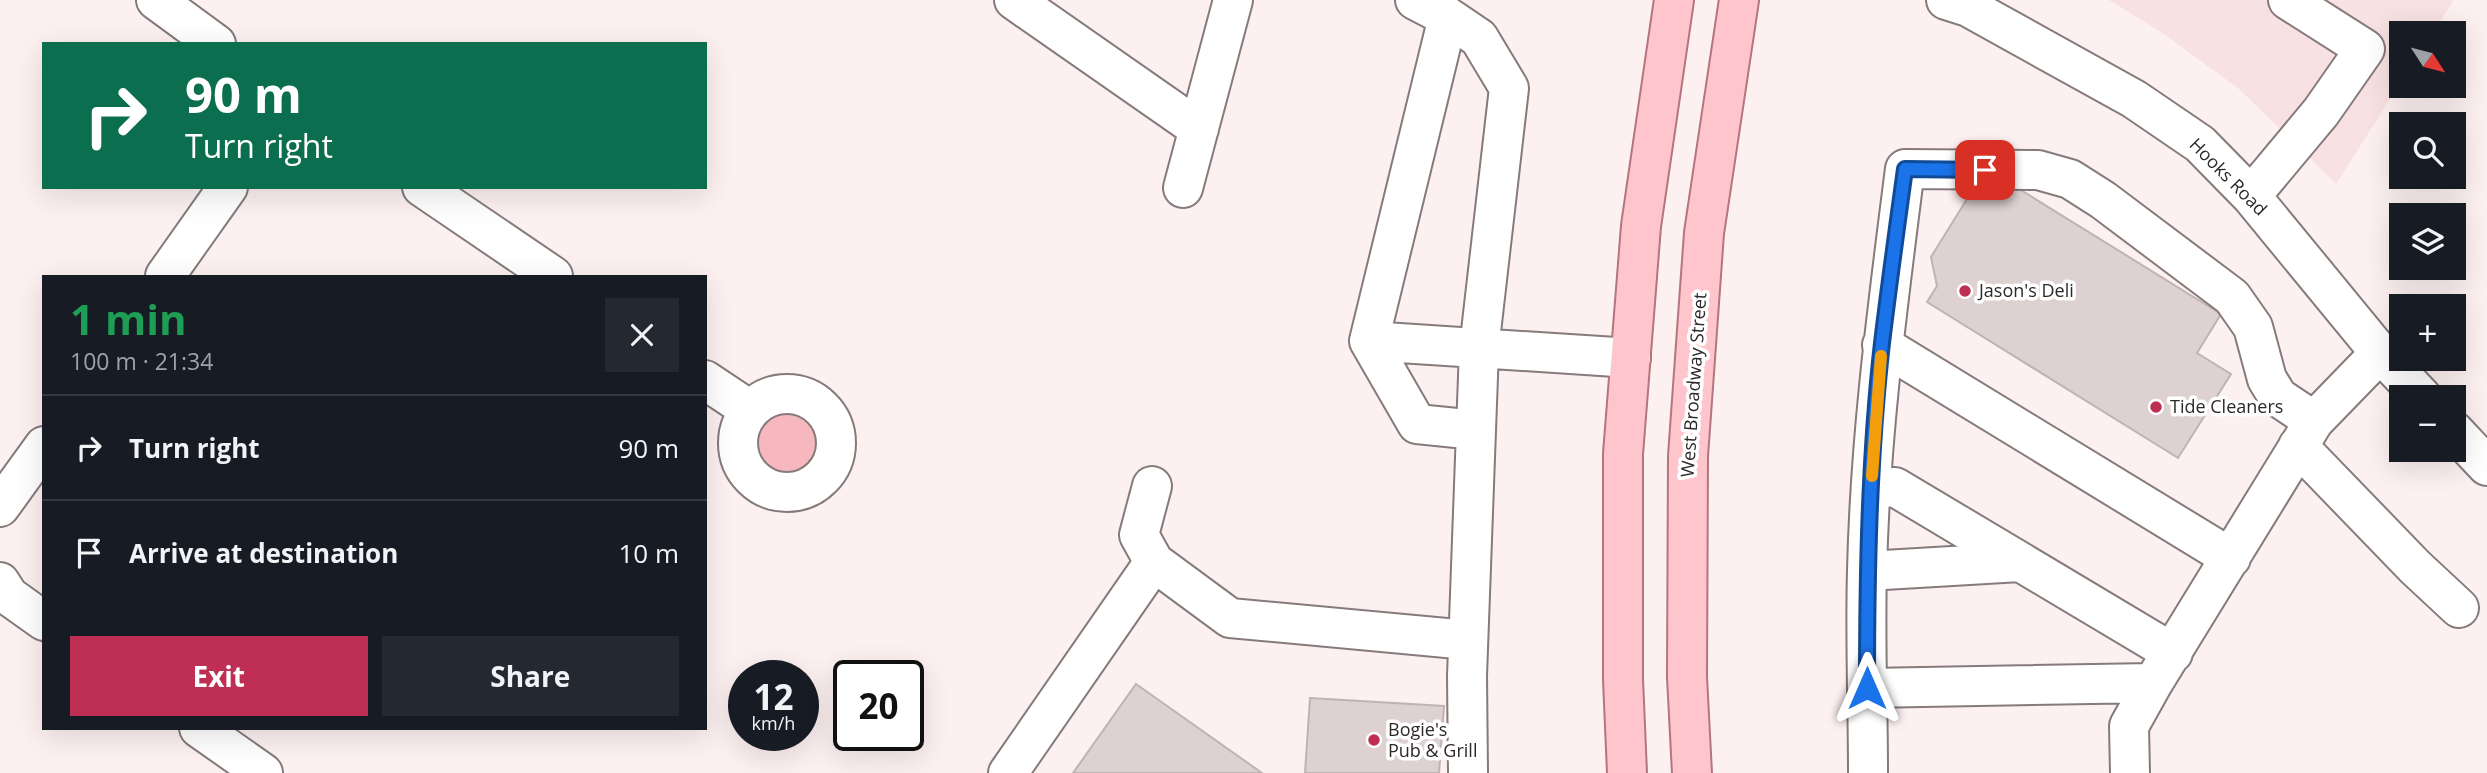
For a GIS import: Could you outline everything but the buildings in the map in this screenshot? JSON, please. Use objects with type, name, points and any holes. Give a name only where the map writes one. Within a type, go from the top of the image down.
[{"type":"main road","points":[[1628,773],[1623,679],[1623,454],[1641,226],[1674,0]]},
{"type":"main road","name":"West Broadway Street","points":[[1692,773],[1687,677],[1688,456],[1704,233],[1740,0]]},
{"type":"street","points":[[156,0],[213,42]]},
{"type":"street","points":[[1014,0],[1199,129]]},
{"type":"street","name":"Hooks Road","points":[[1946,0],[1968,8],[2134,99],[2200,144],[2251,196],[2380,353],[2411,385]]},
{"type":"street","points":[[2251,196],[2321,112],[2365,49],[2288,0]]},
{"type":"street","points":[[1183,188],[1199,129],[1225,4]]},
{"type":"street","points":[[1468,773],[1468,640],[1476,430],[1479,349],[1509,88],[1479,38],[1432,9],[1369,341],[1417,424],[1476,430]]},
{"type":"street","points":[[1868,773],[1867,571],[1871,489],[1882,345],[1905,169],[2038,170],[2070,179],[2103,200],[2232,297],[2253,327],[2267,379],[2278,397],[2415,567],[2459,608]]},
{"type":"street","points":[[166,275],[227,189]]},
{"type":"street","points":[[425,189],[552,275]]},
{"type":"street","points":[[1369,341],[1631,358]]},
{"type":"street","points":[[1882,345],[2231,558]]},
{"type":"street","points":[[2130,773],[2129,726],[2163,668],[2306,433],[2380,353]]},
{"type":"street","points":[[707,381],[750,410]]},
{"type":"street","points":[[2466,444],[2487,466]]},
{"type":"street","points":[[0,507],[42,449]]},
{"type":"street","points":[[1152,486],[1139,535],[1154,562],[1230,618],[1468,640]]},
{"type":"street","points":[[1871,489],[1895,487],[2021,562],[2163,668]]},
{"type":"street","points":[[1008,773],[1154,562]]},
{"type":"street","points":[[1867,571],[2021,562]]},
{"type":"street","points":[[0,582],[9,596],[42,620]]},
{"type":"street","points":[[1867,688],[2163,668]]},
{"type":"street","points":[[201,730],[263,773]]},
{"type":"shaded area","points":[[2109,0],[2454,0],[2440,21],[2389,21],[2391,98],[2336,184],[2239,89],[2164,34]]},
{"type":"shaded area","points":[[799,393],[818,397],[834,407],[844,423],[848,442],[844,461],[834,477],[818,487],[799,491],[780,487],[764,477],[754,461],[750,442],[754,423],[764,407],[780,397]]},
{"type":"slow traffic","points":[[1872,476],[1881,356]]},
{"type":"place","name":"Jason's Deli","points":[[1965,291]]},
{"type":"place","name":"Tide Cleaners","points":[[2156,407]]},
{"type":"place","name":"Bogie's Pub & Grill","points":[[1374,740]]},
{"type":"route","points":[[1867,688],[1867,571],[1871,489],[1882,345],[1905,169],[1985,170]]}]
